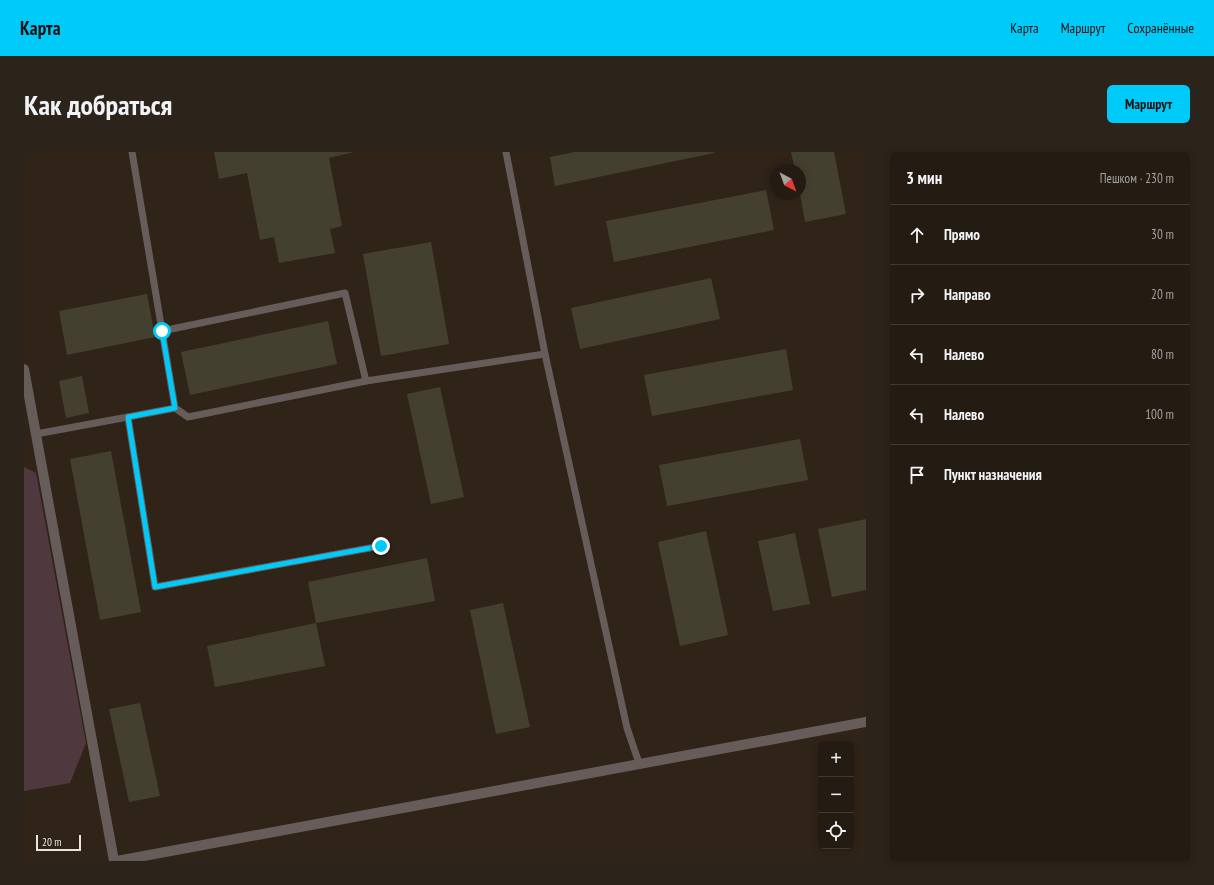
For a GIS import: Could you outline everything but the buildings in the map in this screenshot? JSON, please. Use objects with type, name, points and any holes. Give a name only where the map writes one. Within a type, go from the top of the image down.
[{"type":"street","points":[[24,369],[115,861],[866,722]]},
{"type":"lane","points":[[132,152],[175,408]]},
{"type":"lane","points":[[506,152],[545,354],[627,728],[639,763]]},
{"type":"lane","points":[[162,331],[345,293],[366,381]]},
{"type":"lane","points":[[36,434],[175,408],[188,417],[366,381],[545,354]]},
{"type":"lane","points":[[128,417],[155,587],[381,546]]},
{"type":"shaded area","points":[[24,467],[36,473],[86,743],[70,783],[24,791]]},
{"type":"route","points":[[162,331],[175,408],[128,417],[155,587],[381,546]]}]
